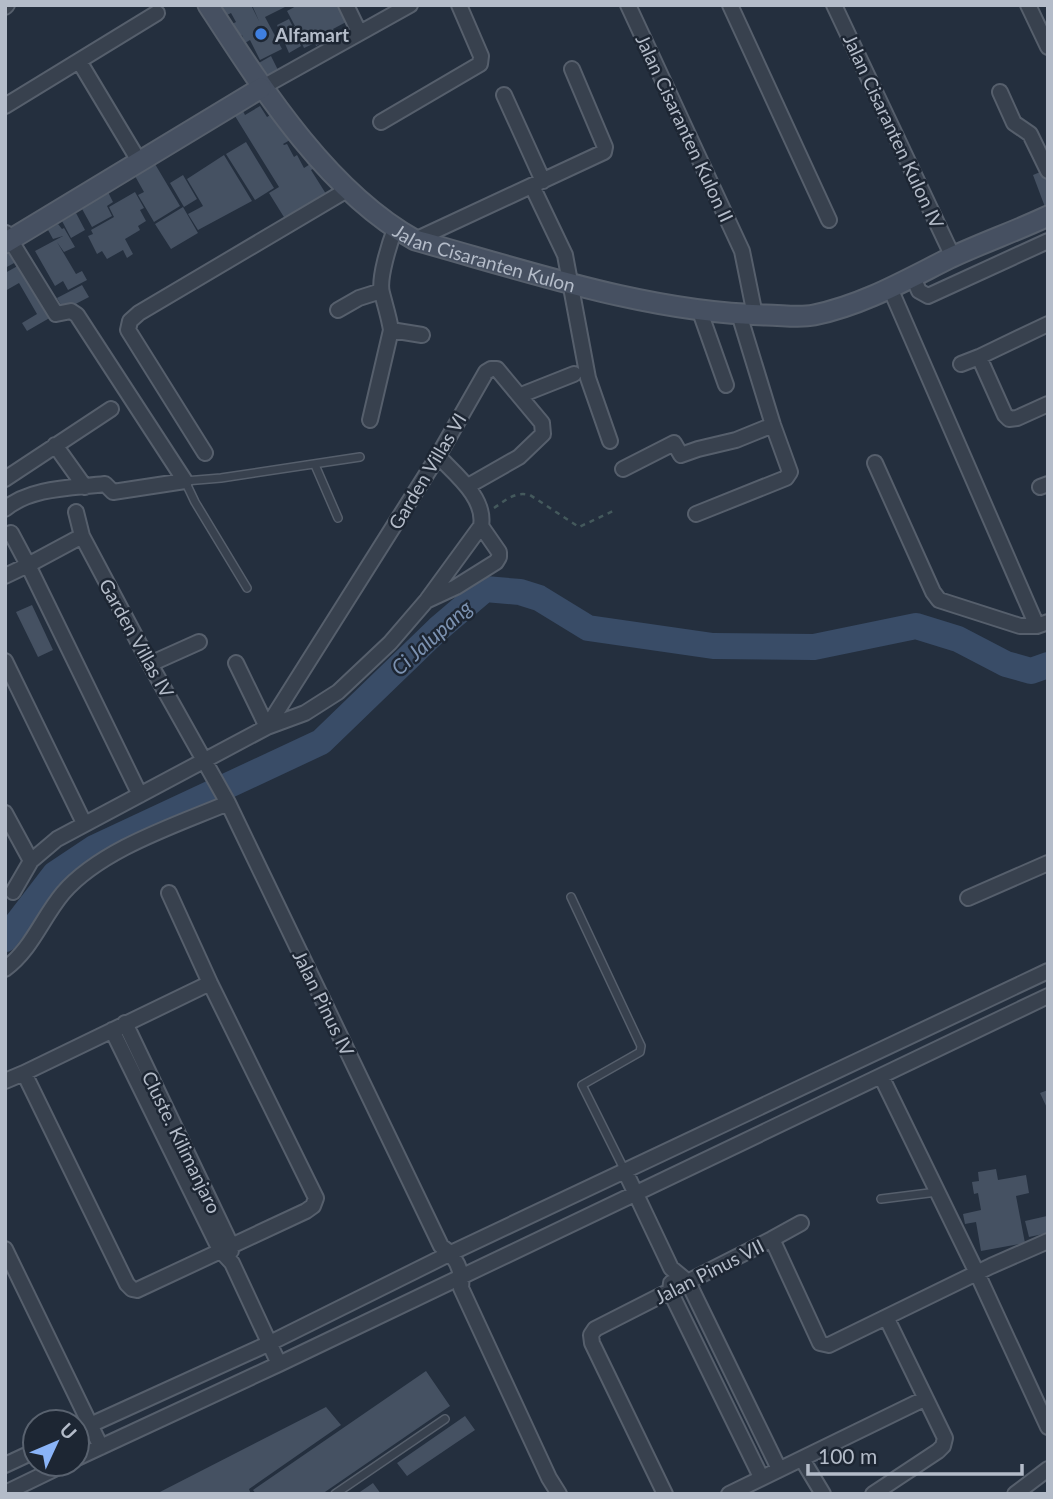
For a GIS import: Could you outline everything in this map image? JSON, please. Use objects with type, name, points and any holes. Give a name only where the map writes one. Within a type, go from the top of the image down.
[{"type":"main road","name":"Jalan Cisaranten Kulon","points":[[208,5],[261,88],[347,190],[396,229],[415,240],[571,283],[675,306],[747,314],[811,316],[846,307],[1048,216]]},
{"type":"main road","points":[[7,238],[261,88]]},
{"type":"street","points":[[346,5],[359,32]]},
{"type":"street","points":[[261,88],[410,5]]},
{"type":"street","points":[[380,122],[480,64],[481,56],[459,5]]},
{"type":"street","name":"Jalan Cisaranten Kulon II","points":[[628,5],[742,251],[747,314],[773,425],[790,472],[788,476],[696,514]]},
{"type":"street","points":[[730,5],[829,220]]},
{"type":"street","name":"Jalan Cisaranten Kulon IV","points":[[835,5],[953,257]]},
{"type":"street","points":[[1028,5],[1048,47]]},
{"type":"street","points":[[5,106],[157,13]]},
{"type":"street","points":[[79,61],[139,161]]},
{"type":"street","points":[[415,240],[604,152],[605,147],[572,69]]},
{"type":"street","points":[[1000,92],[1014,123],[1030,134],[1048,171]]},
{"type":"street","points":[[504,95],[565,255],[588,378],[610,441]]},
{"type":"street","points":[[205,453],[128,330],[130,321],[139,313],[347,190]]},
{"type":"street","points":[[370,420],[391,330],[381,291],[388,246],[396,229]]},
{"type":"street","points":[[5,509],[24,496],[85,486],[105,484],[113,492],[185,481],[77,315],[71,311],[56,314],[7,238]]},
{"type":"street","points":[[914,277],[919,291],[928,296],[1048,241]]},
{"type":"street","points":[[875,463],[939,600],[1020,626],[1042,624],[890,288]]},
{"type":"street","points":[[338,310],[381,291]]},
{"type":"street","points":[[699,309],[726,385]]},
{"type":"street","points":[[961,364],[1048,324]]},
{"type":"street","points":[[391,330],[422,335]]},
{"type":"street","points":[[979,357],[1009,419],[1048,404]]},
{"type":"street","name":"Garden Villas VI","points":[[267,727],[438,456],[486,372],[497,369],[521,395],[542,424],[543,434],[519,457],[468,486]]},
{"type":"street","points":[[521,395],[574,374]]},
{"type":"street","points":[[5,479],[111,409]]},
{"type":"street","points":[[623,469],[674,443],[681,455],[736,440],[773,425]]},
{"type":"street","points":[[55,445],[85,486]]},
{"type":"street","points":[[427,600],[456,587],[496,562],[499,557],[468,486],[438,456]]},
{"type":"street","name":"Garden Villas IV","points":[[76,512],[82,536],[207,764]]},
{"type":"street","points":[[13,892],[31,861],[57,839],[140,795],[207,764],[267,727],[305,713],[338,692],[390,643],[427,600],[482,521]]},
{"type":"street","points":[[12,533],[140,795]]},
{"type":"street","points":[[5,576],[82,536]]},
{"type":"street","points":[[150,664],[199,642]]},
{"type":"street","points":[[5,661],[84,823]]},
{"type":"street","points":[[236,663],[267,727]]},
{"type":"street","name":"Jalan Pinus IV","points":[[207,764],[559,1494]]},
{"type":"street","points":[[5,969],[20,958],[64,892],[104,859],[226,800]]},
{"type":"street","points":[[5,813],[31,861]]},
{"type":"street","points":[[968,898],[1048,863]]},
{"type":"street","points":[[23,1073],[127,1284],[132,1289],[137,1290],[313,1206],[316,1198],[210,983],[169,893]]},
{"type":"street","points":[[101,1447],[91,1424],[270,1343],[444,1253],[625,1171],[1048,971]]},
{"type":"street","points":[[5,1080],[210,983]]},
{"type":"street","points":[[91,1452],[457,1282],[1048,996]]},
{"type":"street","name":"Cluste. Kilimanjaro","points":[[118,1026],[279,1364]]},
{"type":"street","points":[[881,1050],[881,1076],[1048,1427]]},
{"type":"street","points":[[860,1060],[881,1076]]},
{"type":"street","points":[[625,1171],[671,1268],[688,1282],[779,1469]]},
{"type":"street","points":[[772,1239],[800,1223]]},
{"type":"street","name":"Jalan Pinus VII","points":[[665,1494],[592,1343],[591,1335],[595,1329],[772,1239],[820,1343],[829,1345],[1048,1241]]},
{"type":"street","points":[[5,1249],[83,1408]]},
{"type":"street","points":[[671,1268],[670,1291],[761,1477]]},
{"type":"street","points":[[873,1494],[943,1446],[944,1438],[887,1319]]},
{"type":"street","points":[[729,1494],[924,1399]]},
{"type":"street","points":[[5,1465],[21,1458]]},
{"type":"street","points":[[802,1459],[823,1494]]},
{"type":"street","points":[[1015,1494],[1048,1469]]},
{"type":"street","points":[[5,1493],[36,1478]]},
{"type":"lane","points":[[247,588],[185,481],[360,457]]},
{"type":"lane","points":[[315,465],[338,518]]},
{"type":"lane","points":[[571,897],[641,1046],[640,1052],[582,1085],[625,1171]]},
{"type":"lane","points":[[881,1199],[938,1192]]},
{"type":"lane","points":[[335,1494],[445,1419]]},
{"type":"path","points":[[482,521],[515,494],[522,493],[530,495],[579,527],[613,511]]},
{"type":"building","points":[[220,5],[251,5],[259,21],[252,5],[289,5],[265,17],[282,49],[260,60],[250,40],[245,43],[242,35],[239,37],[232,24],[236,22],[231,13],[225,16]]},
{"type":"building","points":[[298,5],[339,5],[348,21],[333,29],[337,35],[316,46],[315,43],[304,48],[298,35],[296,36],[301,46],[289,53],[277,25],[289,19],[293,27],[295,26],[287,11]]},
{"type":"building","points":[[271,56],[278,70],[264,77],[257,64]]},
{"type":"building","points":[[260,106],[267,117],[272,114],[290,140],[283,144],[287,144],[294,157],[297,155],[304,168],[315,161],[318,166],[311,170],[328,197],[287,222],[269,193],[279,187],[235,116],[243,111],[245,115]]},
{"type":"building","points":[[246,142],[274,188],[255,200],[226,154]]},
{"type":"building","points":[[224,155],[252,201],[198,230],[188,214],[203,206],[187,179]]},
{"type":"building","points":[[155,164],[180,206],[154,222],[138,195],[144,192],[135,176]]},
{"type":"building","points":[[1045,170],[1048,179],[1048,206],[1045,207],[1033,175]]},
{"type":"building","points":[[183,175],[197,199],[184,207],[170,183]]},
{"type":"building","points":[[108,192],[113,202],[107,206],[112,216],[92,227],[81,207]]},
{"type":"building","points":[[135,192],[144,208],[140,210],[146,221],[138,226],[140,230],[125,239],[133,254],[127,258],[123,250],[107,259],[102,251],[97,254],[88,236],[93,234],[91,230],[114,217],[109,207]]},
{"type":"building","points":[[183,207],[198,233],[171,249],[155,224]]},
{"type":"building","points":[[76,213],[85,230],[71,238],[62,221]]},
{"type":"building","points":[[58,224],[64,228],[75,247],[64,252],[57,242],[76,274],[82,271],[87,280],[68,290],[63,281],[55,286],[35,251],[63,236],[53,239],[48,230]]},
{"type":"building","points":[[10,251],[16,262],[5,268],[5,253]]},
{"type":"building","points":[[23,263],[53,316],[27,331],[22,323],[37,314],[19,283],[5,291],[5,273]]},
{"type":"building","points":[[82,285],[89,297],[64,310],[57,298]]},
{"type":"building","points":[[32,605],[53,650],[38,657],[16,612]]},
{"type":"building","points":[[1048,1090],[1048,1110],[1040,1093]]},
{"type":"building","points":[[996,1169],[998,1180],[1026,1175],[1029,1193],[1016,1196],[1025,1243],[981,1251],[976,1222],[965,1224],[963,1214],[981,1210],[978,1193],[974,1194],[972,1182],[979,1181],[978,1172]]},
{"type":"building","points":[[1047,1216],[1048,1233],[1029,1237],[1025,1221]]},
{"type":"building","points":[[426,1371],[450,1406],[322,1494],[256,1494],[253,1490]]},
{"type":"building","points":[[326,1407],[341,1425],[249,1489],[251,1494],[156,1494]]},
{"type":"building","points":[[465,1416],[475,1430],[407,1476],[397,1463]]},
{"type":"building","points":[[373,1483],[381,1494],[357,1494]]},
{"type":"waterway","name":"Ci Jalupang","points":[[5,939],[55,874],[94,848],[321,742],[438,629],[485,589],[520,592],[539,598],[588,628],[713,646],[814,647],[916,626],[958,639],[1006,664],[1031,671],[1048,665]]},
{"type":"place","name":"Alfamart","points":[[261,34]]}]
